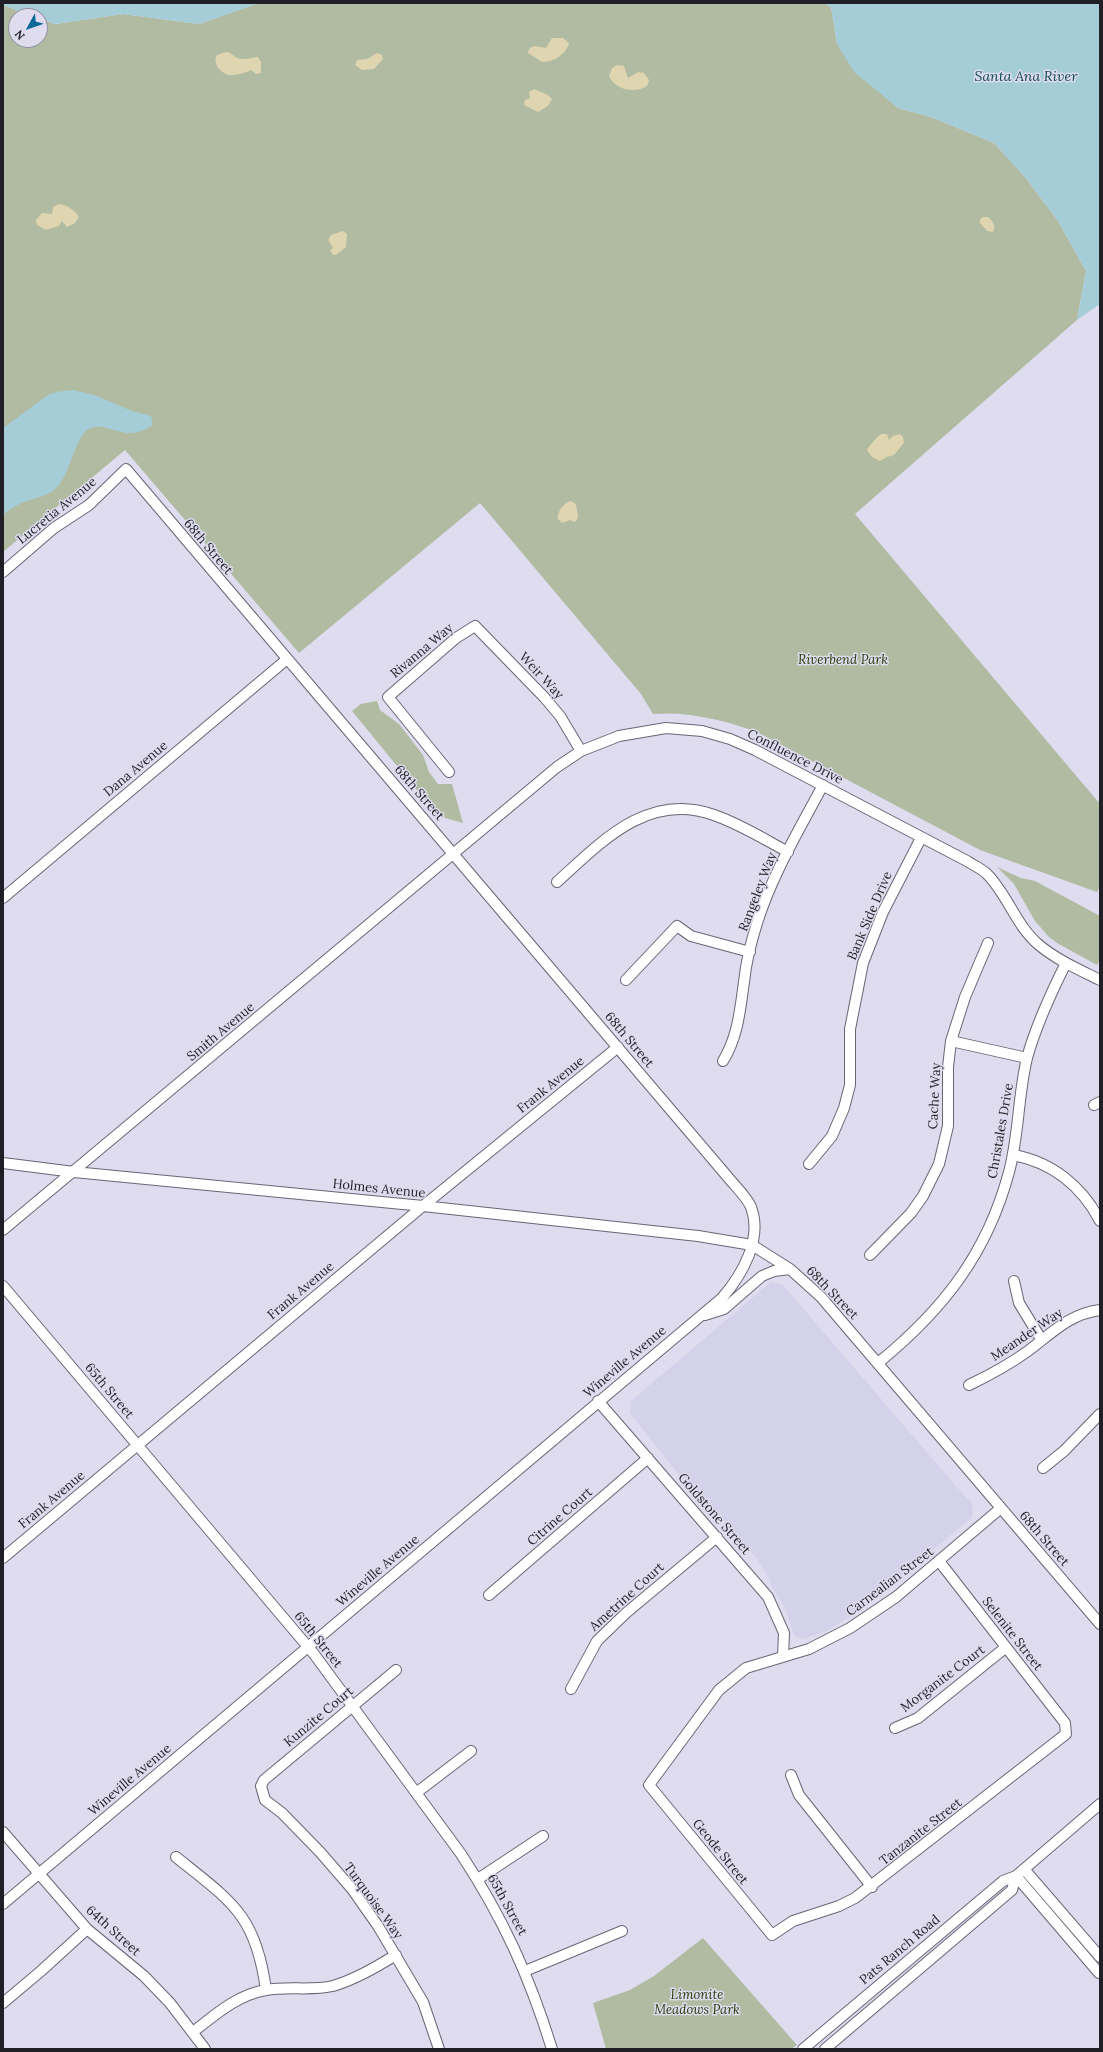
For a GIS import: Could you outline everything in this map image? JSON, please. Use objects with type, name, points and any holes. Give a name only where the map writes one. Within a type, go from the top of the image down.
[{"type":"street","name":"Lucretia Avenue","points":[[3,572],[54,528],[89,505],[126,469]]},
{"type":"street","name":"68th Street","points":[[126,469],[286,660],[454,853],[745,1198],[750,1206],[754,1218],[752,1245],[790,1270],[820,1297],[1100,1624]]},
{"type":"street","name":"Rivanna Way","points":[[449,772],[388,697],[456,638],[475,626]]},
{"type":"street","name":"Weir Way","points":[[475,626],[544,697],[560,716],[580,751]]},
{"type":"street","name":"Dana Avenue","points":[[3,898],[286,660]]},
{"type":"street","name":"Confluence Drive","points":[[454,853],[557,767],[580,751],[619,736],[649,730],[666,728],[702,731],[738,742],[823,785],[986,874],[1002,894],[1019,923],[1039,945],[1066,963],[1100,980]]},
{"type":"street","name":"Rangeley Way","points":[[723,1061],[737,1029],[750,952],[757,922],[768,893],[823,785]]},
{"type":"street","points":[[557,882],[616,830],[638,818],[666,810],[681,808],[713,814],[788,852]]},
{"type":"street","name":"Bank Side Drive","points":[[809,1164],[832,1136],[844,1108],[850,1085],[850,1029],[863,962],[883,912],[921,838]]},
{"type":"street","name":"Smith Avenue","points":[[3,1230],[454,853]]},
{"type":"street","points":[[626,980],[677,926],[691,936],[750,952]]},
{"type":"street","name":"Cache Way","points":[[870,1256],[911,1213],[923,1196],[939,1164],[948,1126],[948,1067],[951,1041],[965,997],[988,943]]},
{"type":"street","name":"Christales Drive","points":[[878,1363],[925,1321],[959,1281],[994,1217],[1002,1197],[1013,1155],[1027,1058],[1044,1009],[1066,963]]},
{"type":"street","points":[[951,1041],[1027,1058]]},
{"type":"street","name":"Frank Avenue","points":[[3,1558],[423,1206],[618,1047]]},
{"type":"street","points":[[1013,1155],[1035,1161],[1053,1169],[1070,1181],[1084,1196],[1100,1222]]},
{"type":"street","name":"Holmes Avenue","points":[[3,1163],[74,1172],[423,1206],[698,1236],[752,1245]]},
{"type":"street","name":"Wineville Avenue","points":[[3,1904],[598,1401],[702,1316],[734,1284],[741,1274],[752,1245]]},
{"type":"street","points":[[702,1316],[724,1309],[762,1276],[774,1271],[790,1270]]},
{"type":"street","points":[[1014,1281],[1018,1303],[1041,1339]]},
{"type":"street","name":"65th Street","points":[[3,1286],[308,1647],[478,1879],[512,1941],[525,1971],[552,2049]]},
{"type":"street","name":"Meander Way","points":[[969,1385],[1010,1363],[1030,1350],[1041,1339],[1086,1312],[1100,1310]]},
{"type":"street","name":"Goldstone Street","points":[[598,1401],[768,1597],[784,1633],[783,1656]]},
{"type":"street","points":[[1043,1468],[1064,1451],[1100,1414]]},
{"type":"street","name":"Citrine Court","points":[[489,1595],[648,1458]]},
{"type":"street","name":"Carnealian Street","points":[[649,1785],[719,1690],[746,1668],[809,1649],[850,1628],[896,1597],[1001,1508]]},
{"type":"street","name":"Ametrine Court","points":[[571,1689],[597,1641],[626,1613],[717,1537]]},
{"type":"street","name":"Selenite Street","points":[[939,1561],[1005,1648],[1065,1723]]},
{"type":"street","name":"Morganite Court","points":[[895,1728],[918,1718],[1005,1648]]},
{"type":"street","name":"Kunzite Court","points":[[261,1786],[270,1774],[396,1670]]},
{"type":"street","name":"Tanzanite Street","points":[[772,1935],[793,1921],[839,1906],[855,1898],[872,1886],[1066,1734],[1065,1723]]},
{"type":"street","points":[[416,1793],[470,1751]]},
{"type":"street","points":[[791,1775],[799,1795],[872,1886]]},
{"type":"street","name":"Geode Street","points":[[649,1785],[772,1935]]},
{"type":"street","name":"Turquoise Way","points":[[261,1786],[262,1794],[265,1800],[282,1813],[315,1846],[352,1889],[378,1926],[423,2002],[439,2049]]},
{"type":"street","name":"Pats Ranch Road","points":[[803,2049],[1003,1881],[1016,1876],[1100,1804]]},
{"type":"street","name":"64th Street","points":[[3,1832],[87,1929],[144,1976],[170,2003],[193,2032],[204,2049]]},
{"type":"street","points":[[478,1879],[543,1836]]},
{"type":"street","points":[[176,1858],[222,1894],[245,1921],[259,1950],[266,1990]]},
{"type":"street","points":[[1024,1869],[1100,1957]]},
{"type":"street","points":[[1016,1876],[1098,1973]]},
{"type":"street","name":"Pats Ranch Road","points":[[825,2049],[1012,1890],[1016,1876]]},
{"type":"street","points":[[1067,1936],[1076,1928]]},
{"type":"street","points":[[3,2003],[87,1929]]},
{"type":"street","points":[[525,1971],[622,1931]]},
{"type":"street","points":[[193,2032],[222,2008],[232,2002],[266,1990],[332,1986],[359,1976],[396,1955]]},
{"type":"shaded area","points":[[771,1282],[782,1284],[973,1504],[972,1517],[858,1612],[827,1631],[803,1639],[794,1635],[785,1608],[757,1559],[703,1496],[694,1494],[630,1413],[631,1401]]},
{"type":"green space","name":"Riverbend Park","points":[[259,3],[823,3],[831,7],[837,44],[898,108],[931,117],[994,143],[1025,177],[1058,221],[1086,271],[1077,320],[855,514],[1100,804],[1100,886],[1097,892],[980,850],[757,732],[706,717],[666,713],[653,714],[641,694],[480,503],[299,653],[125,450],[3,552],[3,5],[11,8],[8,8],[8,48],[48,48],[48,22],[55,24],[123,14],[199,24]]},
{"type":"green space","points":[[377,701],[380,710],[399,724],[423,755],[429,772],[438,784],[452,784],[463,823],[438,816],[352,711],[361,704]]},
{"type":"green space","points":[[997,867],[1021,878],[1035,881],[1100,916],[1100,959],[1097,965],[1057,943],[1048,936],[1035,921],[1014,884]]},
{"type":"green space","name":"Limonite Meadows Park","points":[[703,1938],[797,2045],[791,2049],[606,2049],[593,2003],[630,1990],[654,1976]]},
{"type":"sand","points":[[552,38],[563,38],[569,43],[565,51],[555,59],[542,62],[528,53],[529,49],[534,46],[546,48]]},
{"type":"sand","points":[[226,52],[240,59],[258,57],[261,62],[261,73],[256,74],[251,70],[235,75],[223,73],[218,68],[216,58],[217,55]]},
{"type":"sand","points":[[377,53],[382,55],[383,59],[374,69],[362,70],[355,65],[357,60],[367,59]]},
{"type":"sand","points":[[617,65],[624,66],[628,78],[638,72],[644,73],[649,80],[647,86],[637,90],[631,90],[616,85],[609,76],[612,68]]},
{"type":"sand","points":[[534,89],[548,95],[552,99],[548,106],[538,112],[524,105],[525,100],[530,98],[529,92]]},
{"type":"sand","points":[[59,204],[68,207],[78,215],[79,217],[75,223],[67,227],[62,221],[59,226],[46,230],[37,225],[36,220],[42,213],[52,214],[53,207]]},
{"type":"sand","points":[[983,217],[988,217],[993,222],[993,232],[987,231],[980,223],[980,219]]},
{"type":"sand","points":[[343,231],[347,234],[346,247],[336,255],[333,255],[330,250],[333,248],[328,240],[331,235]]},
{"type":"sand","points":[[881,434],[887,434],[889,440],[893,436],[900,434],[903,437],[904,443],[894,455],[880,461],[872,457],[867,450]]},
{"type":"sand","points":[[571,501],[576,504],[578,518],[575,522],[570,520],[562,523],[558,519],[560,511],[565,504]]},
{"type":"water","points":[[3,3],[259,3],[199,24],[123,14],[55,24],[48,22],[48,8],[11,8],[3,5]]},
{"type":"water","name":"Santa Ana River","points":[[823,3],[1100,3],[1100,304],[1077,320],[1086,271],[1058,221],[1025,177],[994,143],[931,117],[898,108],[854,72],[837,44],[831,7]]},
{"type":"water","points":[[73,390],[94,395],[132,411],[151,416],[153,425],[134,433],[126,433],[104,427],[94,427],[89,429],[80,439],[63,479],[55,489],[43,496],[24,502],[10,509],[3,515],[3,428],[48,395],[56,392]]}]
